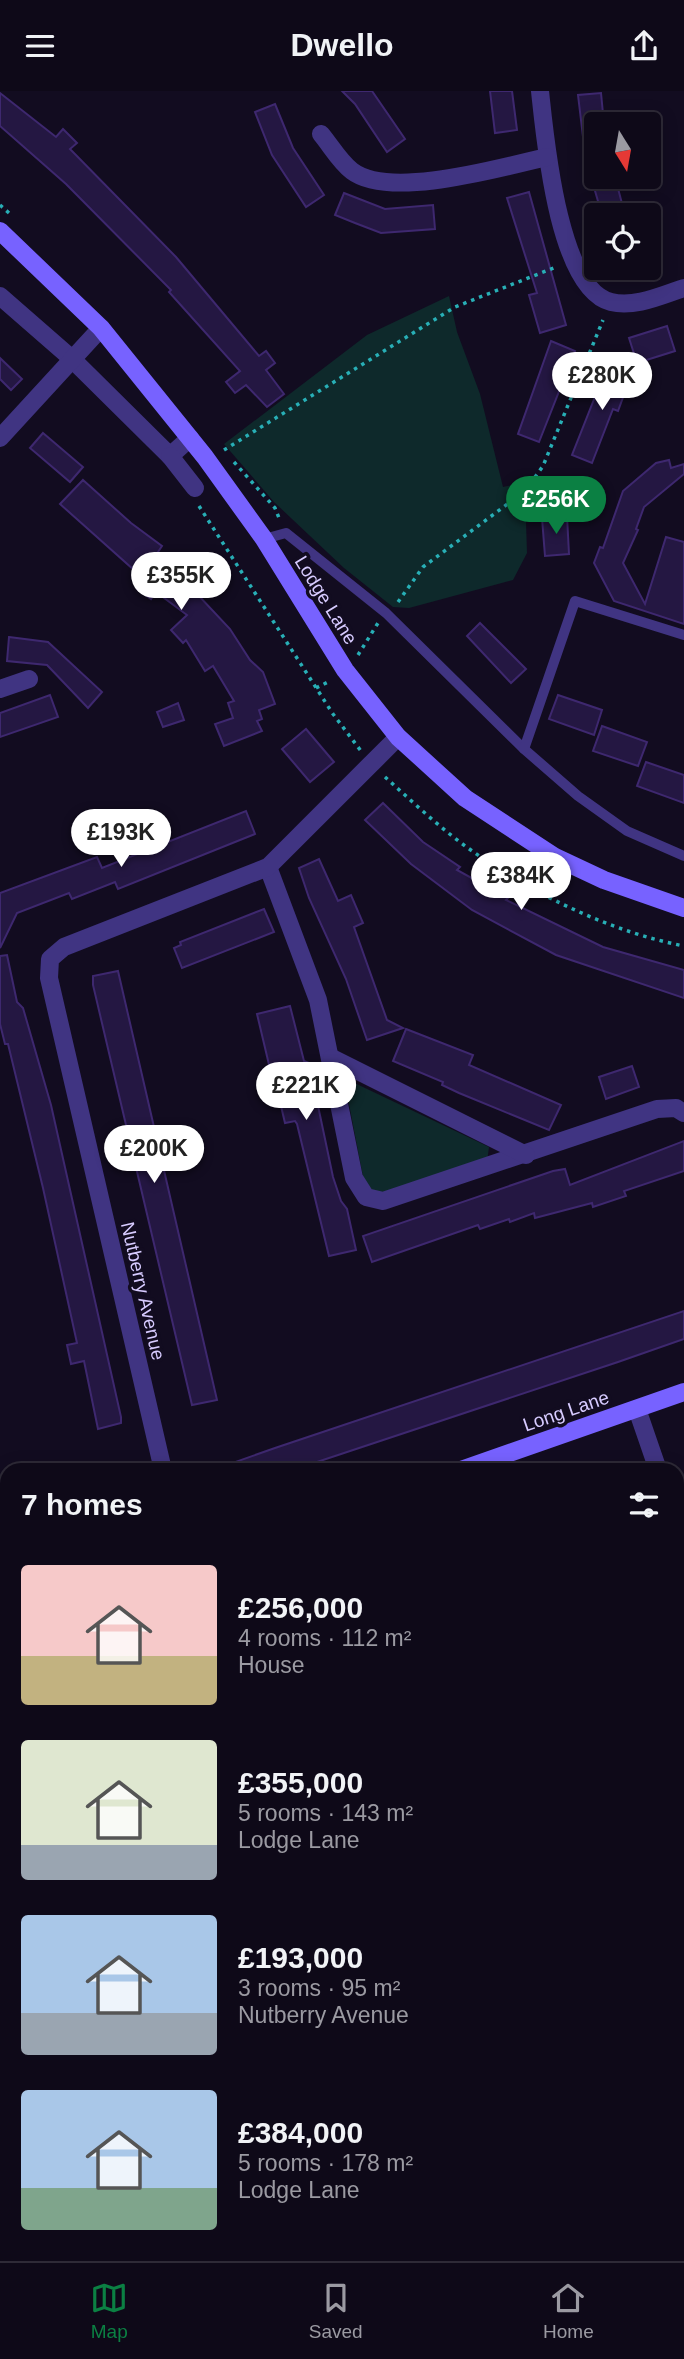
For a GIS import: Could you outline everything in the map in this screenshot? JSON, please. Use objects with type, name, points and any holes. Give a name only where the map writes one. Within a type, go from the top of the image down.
[{"type":"street","points":[[540,91],[547,157],[557,208],[574,260],[589,287],[610,302],[638,302],[684,288]]},
{"type":"street","points":[[321,134],[351,171],[371,180],[410,182],[456,177],[547,157]]},
{"type":"street","name":"Lodge Lane","points":[[0,231],[101,328],[190,438],[264,540],[345,670],[398,737],[466,797],[555,857],[604,880],[684,908]]},
{"type":"street","points":[[0,296],[71,358],[170,456],[195,488]]},
{"type":"street","points":[[0,438],[101,328]]},
{"type":"street","points":[[170,456],[190,438]]},
{"type":"street","points":[[0,689],[29,679]]},
{"type":"street","name":"Nutberry Avenue","points":[[161,1463],[49,978],[50,960],[64,947],[268,867],[398,737]]},
{"type":"street","points":[[268,867],[318,1000],[332,1058],[354,1178],[366,1197],[383,1201],[657,1109],[676,1108],[684,1113]]},
{"type":"street","points":[[332,1058],[526,1155]]},
{"type":"street","name":"Long Lane","points":[[481,1463],[684,1392]]},
{"type":"street","points":[[636,1409],[655,1463]]},
{"type":"lane","points":[[264,540],[286,533],[386,613],[524,749],[578,796],[627,831],[684,856]]},
{"type":"lane","points":[[524,749],[575,601],[684,635]]},
{"type":"path","points":[[286,533],[275,508],[222,451],[455,307],[574,260]]},
{"type":"path","points":[[357,660],[359,649],[423,567],[525,491],[543,466],[610,302]]},
{"type":"path","points":[[195,488],[192,496],[316,688],[365,756]]},
{"type":"path","points":[[316,688],[332,680]]},
{"type":"path","points":[[378,771],[446,831],[505,872],[617,926],[684,946]]},
{"type":"green space","points":[[449,296],[457,332],[480,394],[503,487],[521,483],[525,491],[527,553],[513,580],[409,608],[393,607],[344,568],[274,502],[224,444],[367,335]]},
{"type":"green space","points":[[344,1078],[489,1147],[487,1162],[389,1197],[365,1187]]},
{"type":"building","points":[[342,91],[372,91],[405,139],[387,152],[355,104]]},
{"type":"building","points":[[490,91],[512,91],[517,130],[495,133]]},
{"type":"building","points":[[0,93],[56,137],[63,129],[77,143],[70,149],[176,257],[259,356],[266,351],[275,363],[266,370],[284,394],[267,407],[246,385],[235,393],[226,382],[240,371],[169,292],[171,290],[66,184],[0,126]]},
{"type":"building","points":[[601,93],[603,112],[584,112],[584,145],[578,95]]},
{"type":"building","points":[[275,104],[293,148],[324,195],[306,207],[272,155],[255,112]]},
{"type":"building","points":[[594,189],[618,189],[622,203],[599,203]]},
{"type":"building","points":[[529,192],[566,325],[540,333],[529,295],[537,293],[507,198]]},
{"type":"building","points":[[344,193],[385,209],[433,205],[435,229],[381,233],[355,223],[335,215]]},
{"type":"building","points":[[667,326],[675,351],[637,363],[629,338]]},
{"type":"building","points":[[551,341],[575,351],[539,442],[518,434]]},
{"type":"building","points":[[0,358],[22,379],[11,390],[0,379]]},
{"type":"building","points":[[608,364],[632,373],[618,411],[613,409],[592,463],[572,455]]},
{"type":"building","points":[[43,433],[83,467],[70,482],[30,448]]},
{"type":"building","points":[[669,460],[671,468],[684,464],[684,474],[644,507],[636,529],[638,530],[623,563],[645,604],[666,537],[684,542],[684,624],[614,601],[594,563],[600,547],[603,548],[623,491],[656,463]]},
{"type":"building","points":[[83,480],[131,523],[162,546],[156,555],[173,567],[169,573],[199,596],[230,629],[250,660],[263,672],[275,704],[259,710],[262,719],[257,721],[262,731],[224,746],[215,724],[233,718],[228,703],[234,701],[213,666],[205,671],[186,640],[183,643],[171,630],[187,615],[156,592],[151,599],[137,589],[144,579],[60,504]]},
{"type":"building","points":[[567,516],[569,554],[545,556],[542,518]]},
{"type":"building","points":[[480,623],[526,669],[511,683],[467,636]]},
{"type":"building","points":[[9,637],[48,642],[102,692],[88,708],[47,665],[7,661]]},
{"type":"building","points":[[50,695],[58,717],[0,737],[0,713]]},
{"type":"building","points":[[558,695],[602,710],[594,735],[549,719]]},
{"type":"building","points":[[178,703],[184,720],[163,727],[157,712]]},
{"type":"building","points":[[602,726],[647,742],[638,766],[593,751]]},
{"type":"building","points":[[306,729],[334,762],[310,782],[282,749]]},
{"type":"building","points":[[646,762],[684,775],[684,803],[637,786]]},
{"type":"building","points":[[383,803],[423,842],[460,867],[457,870],[508,898],[506,900],[603,947],[684,970],[684,998],[556,955],[472,910],[411,864],[365,820]]},
{"type":"building","points":[[246,811],[255,834],[118,889],[115,882],[72,899],[69,893],[17,913],[0,948],[0,893],[97,857],[102,868]]},
{"type":"building","points":[[319,859],[338,901],[351,895],[363,923],[354,927],[387,1020],[403,1028],[367,1040],[346,979],[309,898],[299,868]]},
{"type":"building","points":[[264,909],[274,932],[182,968],[174,948],[181,945],[180,942]]},
{"type":"building","points":[[7,955],[17,1002],[23,1008],[51,1105],[121,1417],[121,1423],[98,1429],[84,1361],[71,1364],[67,1345],[77,1343],[43,1188],[8,1044],[5,1044],[0,1024],[0,956]]},
{"type":"building","points":[[118,971],[217,1400],[192,1405],[93,985],[93,976]]},
{"type":"building","points":[[290,1006],[304,1061],[309,1063],[333,1177],[341,1201],[347,1209],[356,1250],[329,1256],[297,1124],[295,1121],[285,1123],[257,1014]]},
{"type":"building","points":[[406,1029],[473,1055],[469,1065],[561,1105],[549,1130],[459,1093],[442,1085],[443,1082],[393,1061]]},
{"type":"building","points":[[632,1066],[639,1087],[606,1099],[599,1077]]},
{"type":"building","points":[[684,1141],[684,1171],[624,1191],[626,1196],[593,1207],[592,1203],[535,1218],[534,1213],[480,1229],[478,1225],[372,1262],[363,1236],[553,1171],[565,1169],[570,1185]]},
{"type":"building","points":[[684,1311],[684,1339],[618,1362],[314,1463],[232,1463]]}]
